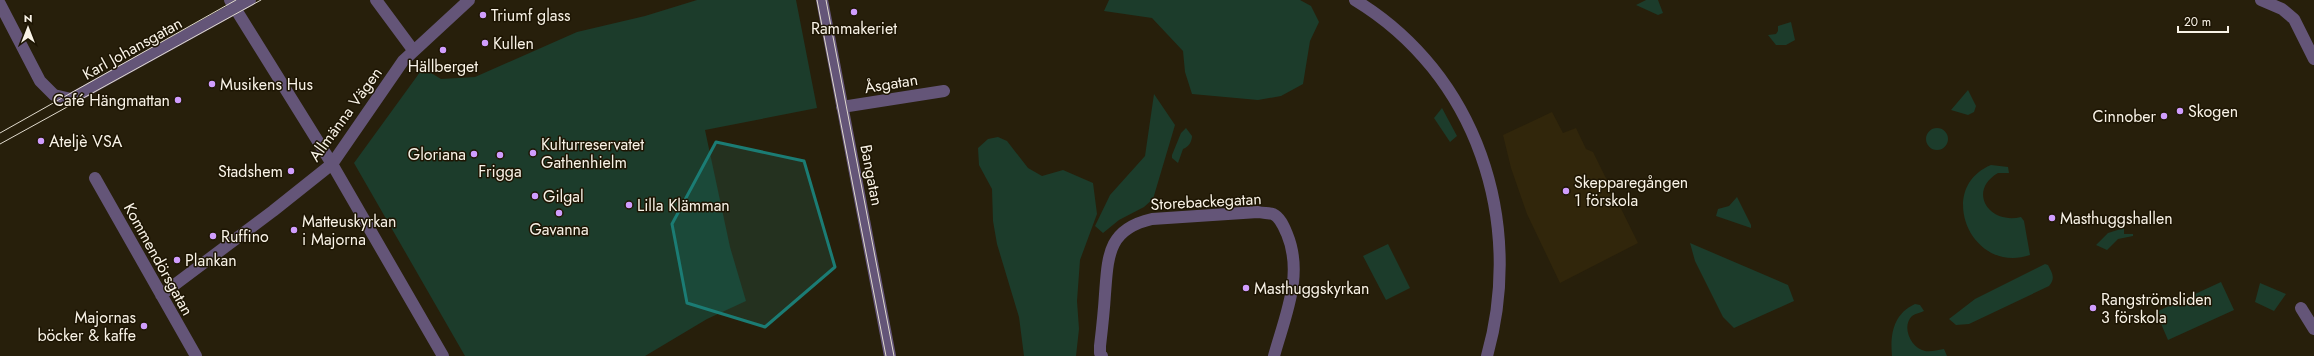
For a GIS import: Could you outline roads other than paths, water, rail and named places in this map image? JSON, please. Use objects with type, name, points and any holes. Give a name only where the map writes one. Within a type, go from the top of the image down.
[{"type":"street","name":"Karl Johansgatan","points":[[0,4],[40,81],[54,95],[71,99],[233,4],[250,0]]},
{"type":"street","points":[[376,0],[413,50]]},
{"type":"street","name":"Allmänna Vägen","points":[[161,295],[332,164],[403,61],[413,50],[469,0]]},
{"type":"street","name":"Bangatan","points":[[822,0],[890,356]]},
{"type":"street","points":[[1355,0],[1403,34],[1433,68],[1459,106],[1482,157],[1497,216],[1500,258],[1500,295],[1487,356]]},
{"type":"street","points":[[2261,0],[2282,9],[2294,19],[2314,59]]},
{"type":"street","points":[[233,4],[332,164],[443,356]]},
{"type":"street","name":"Åsgatan","points":[[842,107],[944,91]]},
{"type":"street","name":"Kommendörsgatan","points":[[95,178],[196,356]]},
{"type":"street","name":"Storebackegatan","points":[[1102,356],[1100,353],[1100,346],[1108,265],[1111,249],[1118,236],[1126,228],[1136,223],[1152,219],[1258,212],[1273,214],[1279,219],[1291,243],[1295,260],[1295,279],[1292,294],[1274,356]]},
{"type":"street","points":[[2301,308],[2314,328]]},
{"type":"tram line","points":[[0,133],[236,0]]},
{"type":"tram line","points":[[0,144],[261,0]]},
{"type":"tram line","points":[[817,0],[886,356]]},
{"type":"tram line","points":[[826,0],[894,356]]},
{"type":"place","name":"Rammakeriet","points":[[854,12]]},
{"type":"place","name":"Triumf glass","points":[[483,15]]},
{"type":"place","name":"Kullen","points":[[485,43]]},
{"type":"place","name":"Hällberget","points":[[443,50]]},
{"type":"place","name":"Musikens Hus","points":[[212,84]]},
{"type":"place","name":"Café Hängmattan","points":[[178,100]]},
{"type":"place","name":"Skogen","points":[[2180,111]]},
{"type":"place","name":"Cinnober","points":[[2164,116]]},
{"type":"place","name":"Ateljè VSA","points":[[41,141]]},
{"type":"place","name":"Kulturreservatet Gathenhielm","points":[[533,153]]},
{"type":"place","name":"Gloriana","points":[[474,154]]},
{"type":"place","name":"Frigga","points":[[500,155]]},
{"type":"place","name":"Stadshem","points":[[291,171]]},
{"type":"place","name":"Skepparegången 1 förskola","points":[[1566,191]]},
{"type":"place","name":"Gilgal","points":[[535,196]]},
{"type":"place","name":"Lilla Klämman","points":[[629,205]]},
{"type":"place","name":"Gavanna","points":[[559,213]]},
{"type":"place","name":"Masthuggshallen","points":[[2052,218]]},
{"type":"place","name":"Matteuskyrkan i Majorna","points":[[294,230]]},
{"type":"place","name":"Ruffino","points":[[213,236]]},
{"type":"place","name":"Plankan","points":[[177,260]]},
{"type":"place","name":"Masthuggskyrkan","points":[[1246,288]]},
{"type":"place","name":"Rangströmsliden 3 förskola","points":[[2093,308]]},
{"type":"place","name":"Majornas böcker & kaffe","points":[[144,326]]}]
